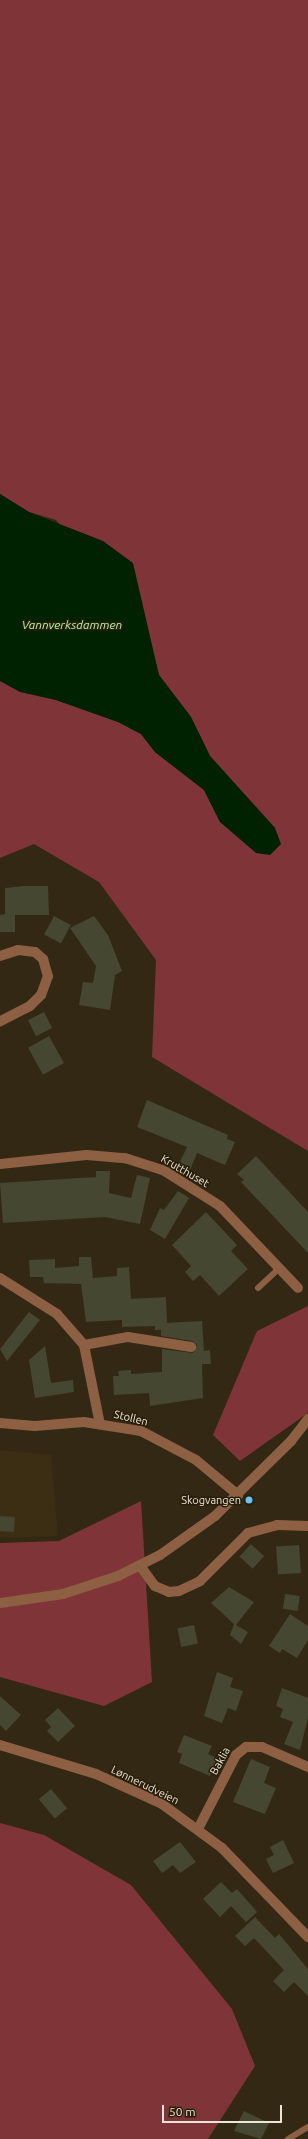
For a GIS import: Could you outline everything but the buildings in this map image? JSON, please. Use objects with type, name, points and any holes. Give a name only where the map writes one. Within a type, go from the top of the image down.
[{"type":"street","points":[[0,956],[18,950],[35,952],[43,959],[48,976],[41,995],[30,1006],[0,1021]]},
{"type":"street","name":"Krutthuset","points":[[0,1164],[87,1155],[125,1158],[163,1170],[220,1206],[277,1270],[298,1288]]},
{"type":"street","points":[[0,1278],[57,1314],[84,1345],[100,1424]]},
{"type":"street","points":[[84,1345],[128,1337],[191,1347]]},
{"type":"street","points":[[0,1603],[63,1594],[141,1567],[180,1543],[238,1495],[291,1441],[308,1418]]},
{"type":"street","name":"Stollen","points":[[0,1423],[35,1426],[100,1424],[141,1431],[161,1440],[196,1460],[238,1495]]},
{"type":"street","points":[[291,1441],[308,1431]]},
{"type":"street","points":[[141,1567],[155,1586],[169,1592],[179,1591],[200,1581],[248,1533],[277,1525],[308,1526]]},
{"type":"street","name":"Lønnerudveien","points":[[0,1745],[123,1785],[198,1827],[308,1937]]},
{"type":"street","name":"Baklia","points":[[198,1827],[238,1751],[246,1747],[262,1747],[308,1767]]},
{"type":"lane","points":[[258,1288],[277,1270]]},
{"type":"lane","points":[[288,2139],[308,2127]]},
{"type":"shaded area","points":[[0,0],[308,0],[308,1151],[152,1057],[156,960],[99,882],[34,844],[0,858],[0,681],[20,691],[56,700],[118,722],[141,734],[155,752],[204,790],[220,822],[275,828],[210,756],[191,717],[159,675],[146,626],[56,520],[29,512],[0,494]]},
{"type":"shaded area","points":[[308,1306],[308,1413],[240,1461],[213,1435],[257,1331]]},
{"type":"shaded area","points":[[0,1450],[51,1455],[58,1536],[0,1538]]},
{"type":"shaded area","points":[[141,1501],[152,1682],[104,1706],[0,1677],[0,1543],[59,1541]]},
{"type":"shaded area","points":[[0,1823],[44,1835],[131,1885],[232,2009],[255,2066],[208,2139],[0,2139]]},
{"type":"water","name":"Vannverksdammen","points":[[0,494],[29,512],[103,541],[133,563],[159,675],[191,717],[210,756],[275,828],[281,844],[270,855],[256,853],[220,822],[204,790],[155,752],[141,734],[118,722],[56,700],[20,692],[0,681]]},
{"type":"place","name":"Skogvangen","points":[[249,1500]]}]
